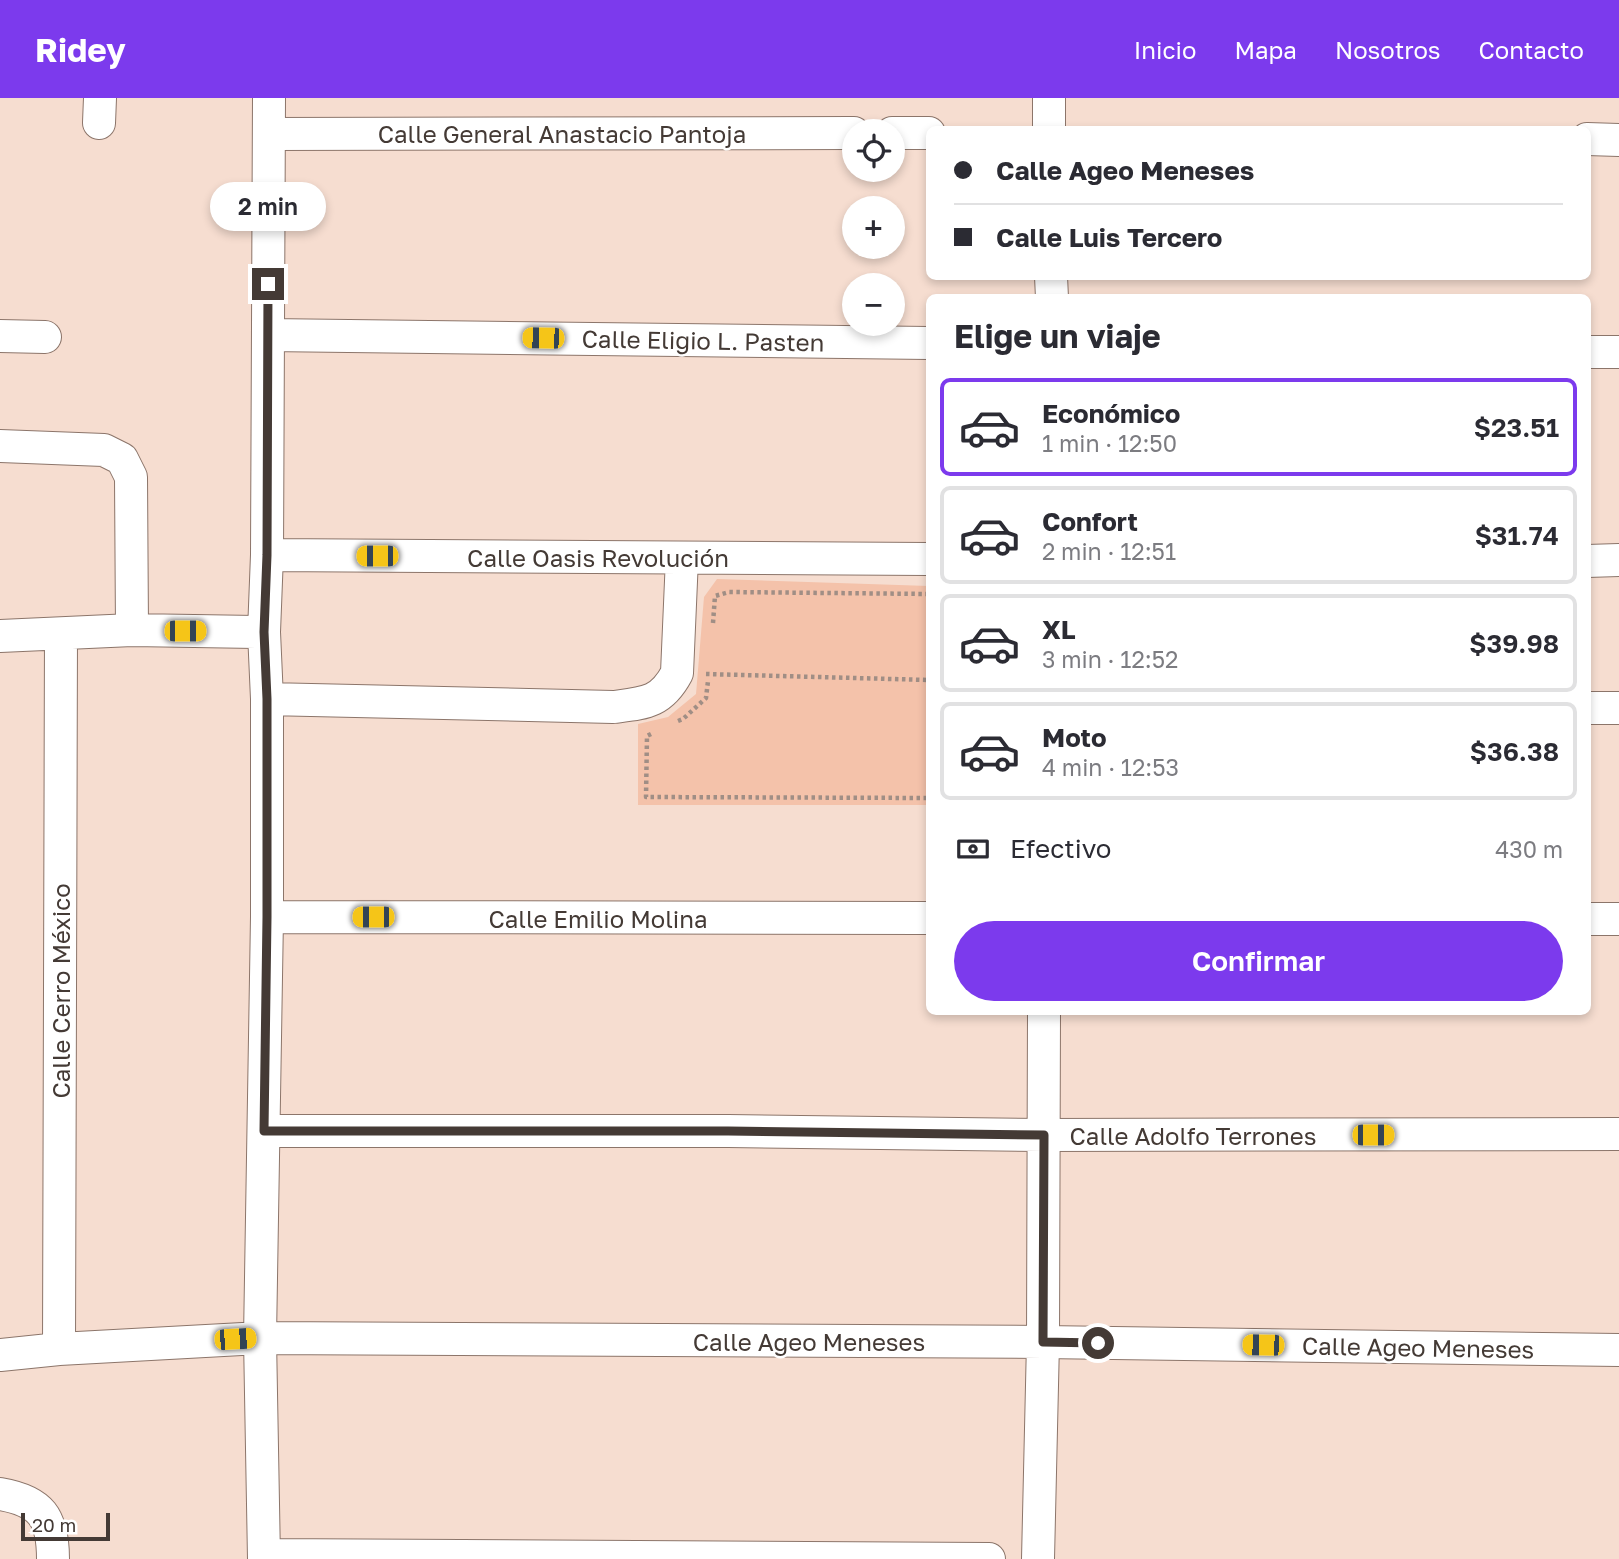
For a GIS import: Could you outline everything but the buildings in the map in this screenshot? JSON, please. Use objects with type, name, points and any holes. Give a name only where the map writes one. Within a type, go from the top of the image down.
[{"type":"street","points":[[269,98],[267,555],[264,632],[267,699],[267,917],[260,1338],[264,1557],[989,1559]]},
{"type":"street","points":[[1049,98],[1049,126]]},
{"type":"street","name":"Calle General Anastacio Pantoja","points":[[269,134],[842,133]]},
{"type":"street","points":[[905,133],[926,133]]},
{"type":"street","points":[[1591,139],[1619,140]]},
{"type":"street","name":"Calle Eligio L. Pasten","points":[[268,335],[926,343]]},
{"type":"street","points":[[0,336],[45,337]]},
{"type":"street","points":[[1591,352],[1619,352]]},
{"type":"street","points":[[0,446],[104,450],[122,459],[131,477],[132,631]]},
{"type":"street","name":"Calle Oasis Revolución","points":[[267,555],[926,559]]},
{"type":"street","points":[[267,699],[613,707],[640,704],[660,696],[677,673],[682,558]]},
{"type":"street","points":[[1591,561],[1619,560]]},
{"type":"street","points":[[0,636],[132,631],[264,632]]},
{"type":"street","name":"Calle Cerro México","points":[[59,1349],[61,634]]},
{"type":"street","points":[[1591,708],[1619,708]]},
{"type":"street","name":"Calle Emilio Molina","points":[[267,917],[926,918]]},
{"type":"street","points":[[1591,919],[1619,919]]},
{"type":"street","points":[[1038,1559],[1043,1342],[1044,1015]]},
{"type":"street","name":"Calle Adolfo Terrones","points":[[264,1131],[728,1131],[1044,1135],[1619,1134]]},
{"type":"street","name":"Calle Ageo Meneses","points":[[0,1355],[59,1349],[260,1338],[1043,1342],[1619,1350]]},
{"type":"street","points":[[0,1494],[36,1505],[49,1526],[53,1559]]},
{"type":"path","points":[[712,635],[715,596],[729,592],[926,594]]},
{"type":"path","points":[[677,673],[926,680]]},
{"type":"path","points":[[671,724],[683,719],[706,698],[709,674]]},
{"type":"path","points":[[659,730],[647,736],[646,797],[926,798]]},
{"type":"shaded area","points":[[717,579],[926,586],[926,805],[638,805],[638,724],[668,717],[696,694],[704,597]]},
{"type":"route","points":[[268,284],[267,555],[264,632],[267,699],[267,917],[264,1131],[728,1131],[1044,1135],[1043,1342],[1098,1343]]}]
